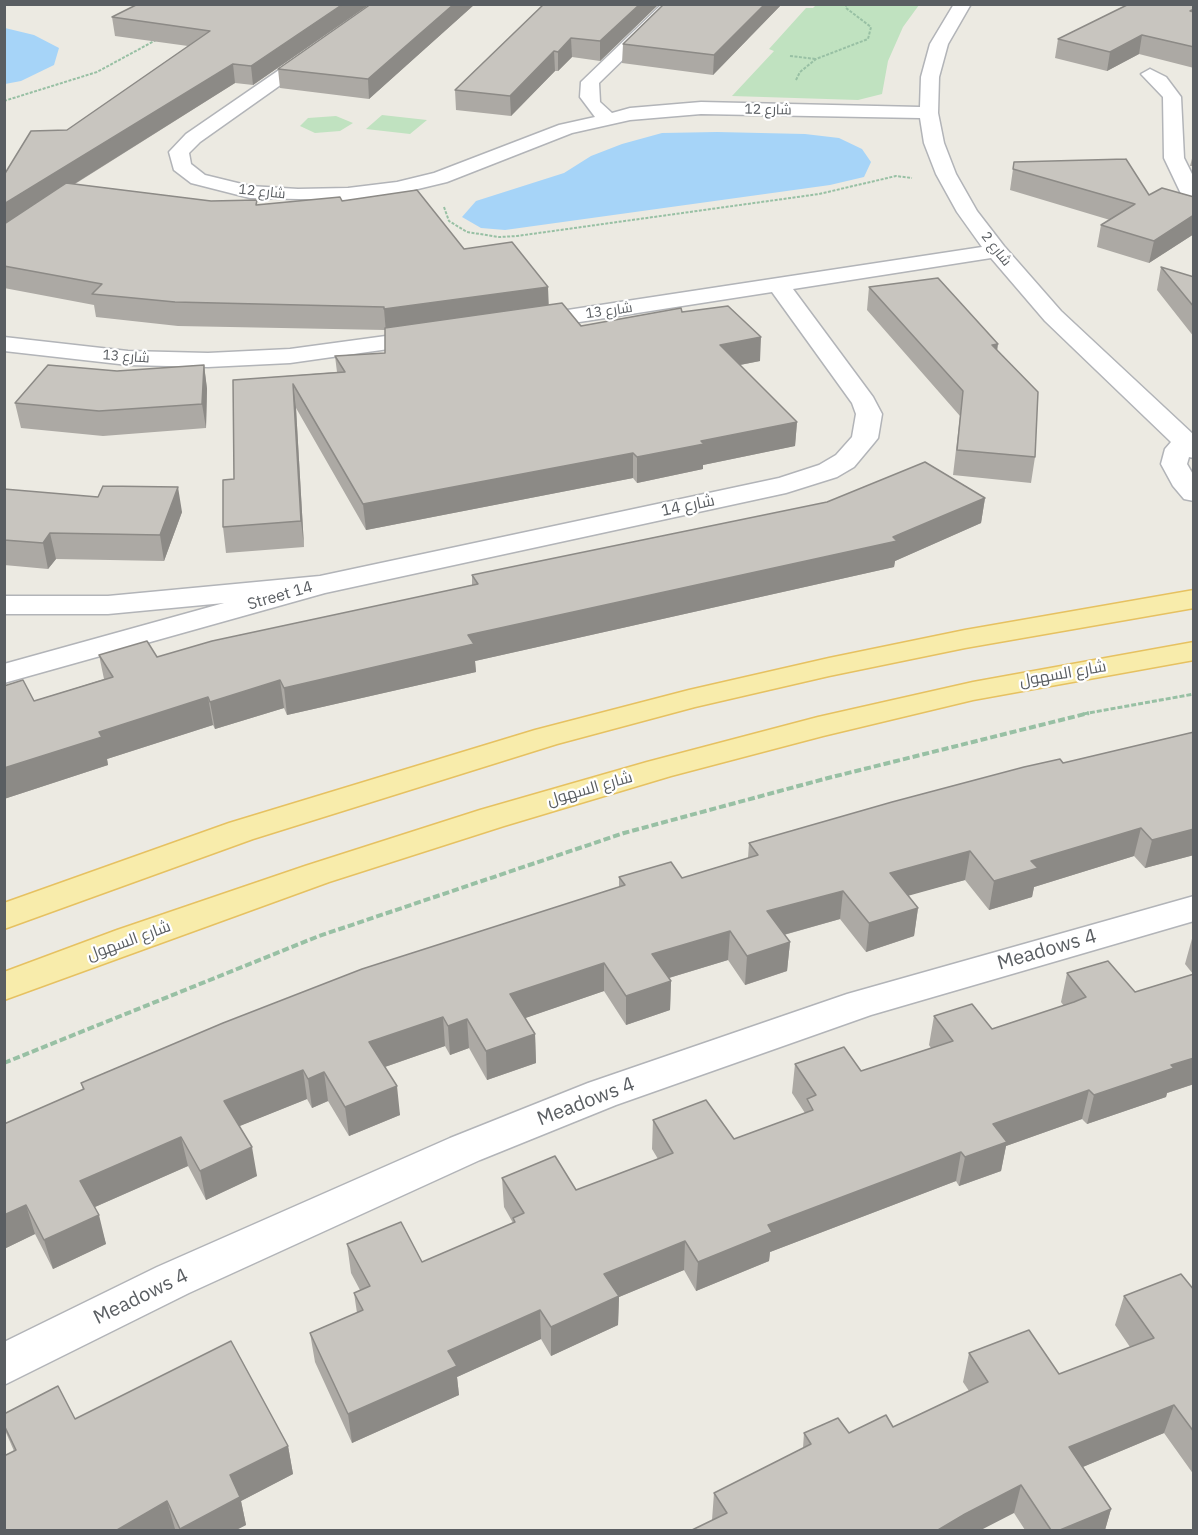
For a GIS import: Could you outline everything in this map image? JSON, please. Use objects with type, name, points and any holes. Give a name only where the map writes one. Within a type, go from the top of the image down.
[{"type":"main road","points":[[4,917],[240,831],[546,737],[689,699],[829,667],[965,639],[1192,598]]},
{"type":"main road","points":[[973,691],[1050,668],[1194,632]]},
{"type":"main road","name":"شارع السهول","points":[[4,987],[130,939],[306,878],[492,818],[681,763],[973,691],[1194,651]]},
{"type":"street","name":"شارع 12","points":[[387,4],[193,138],[179,152],[182,166],[198,179],[250,192],[314,195],[372,191],[440,178],[556,132],[607,118],[700,108],[929,113]]},
{"type":"street","points":[[607,118],[592,104],[589,97],[590,82],[672,4]]},
{"type":"street","name":"شارع 2","points":[[963,4],[946,29],[933,60],[928,95],[934,143],[946,174],[967,212],[996,251],[1053,316],[1188,441]]},
{"type":"street","points":[[1150,74],[1172,97],[1174,158],[1194,200]]},
{"type":"street","name":"شارع 13","points":[[510,326],[996,251]]},
{"type":"street","name":"شارع 14","points":[[320,585],[786,485],[828,471],[845,461],[865,438],[869,414],[864,402],[779,286]]},
{"type":"street","name":"شارع 13","points":[[4,344],[128,358],[208,360],[290,356],[452,334]]},
{"type":"street","points":[[1188,441],[1178,449],[1174,464],[1182,480],[1194,493]]},
{"type":"street","name":"Street 14","points":[[4,605],[108,605],[320,585]]},
{"type":"street","name":"Street 14","points":[[4,674],[320,585]]},
{"type":"street","name":"Meadows 4","points":[[4,1365],[173,1280],[323,1211],[465,1149],[602,1095],[860,1004],[1194,908]]},
{"type":"path","points":[[796,86],[800,72],[816,59],[861,44],[871,33],[871,27],[846,8],[846,4]]},
{"type":"path","points":[[4,101],[97,72],[157,39]]},
{"type":"path","points":[[790,56],[816,59]]},
{"type":"path","points":[[443,200],[449,221],[456,227],[482,236],[499,237],[819,194],[896,176],[911,177],[921,182]]},
{"type":"path","points":[[4,1064],[319,936],[624,833],[828,778],[1089,713],[1194,694]]},
{"type":"green space","points":[[817,4],[919,5],[903,27],[888,61],[882,94],[858,100],[732,96],[774,51],[769,49],[806,8],[813,8]]},
{"type":"green space","points":[[382,115],[427,120],[410,134],[366,129]]},
{"type":"green space","points":[[336,116],[353,123],[340,131],[315,133],[300,126],[308,118]]},
{"type":"water","points":[[5,28],[34,35],[59,48],[54,65],[21,81],[5,84]]},
{"type":"water","points":[[662,133],[805,134],[839,138],[862,149],[871,162],[864,177],[830,185],[505,230],[481,228],[462,217],[476,201],[564,173],[591,156],[622,144]]},
{"type":"building","points":[[138,4],[343,4],[251,66],[233,64],[4,204],[4,175],[31,131],[67,130],[210,31],[112,17]]},
{"type":"building","points":[[371,4],[454,4],[368,79],[278,69]]},
{"type":"building","points":[[544,4],[640,4],[600,41],[571,38],[558,52],[554,51],[510,96],[455,90]]},
{"type":"building","points":[[664,4],[765,4],[714,55],[623,44]]},
{"type":"building","points":[[1129,4],[1194,4],[1194,9],[1190,11],[1194,12],[1194,47],[1142,35],[1110,52],[1058,39]]},
{"type":"building","points":[[1126,159],[1149,195],[1162,188],[1194,197],[1194,215],[1154,241],[1101,225],[1135,204],[1013,169],[1014,162]]},
{"type":"building","points":[[66,183],[211,201],[257,200],[256,205],[340,197],[342,201],[417,190],[464,249],[512,242],[548,287],[384,309],[384,307],[175,302],[92,294],[102,284],[4,266],[4,224]]},
{"type":"building","points":[[1161,267],[1194,277],[1194,307]]},
{"type":"building","points":[[938,278],[998,344],[992,345],[1038,392],[1035,457],[957,450],[963,391],[869,287]]},
{"type":"building","points":[[562,303],[581,326],[681,308],[682,312],[728,306],[761,337],[720,345],[797,422],[701,441],[704,444],[637,457],[633,453],[363,504],[293,384],[301,521],[223,527],[223,480],[234,479],[233,380],[345,372],[335,356],[385,353],[385,328]]},
{"type":"building","points":[[48,365],[117,371],[204,365],[202,404],[99,411],[15,403]]},
{"type":"building","points":[[925,462],[985,498],[893,537],[897,541],[468,635],[474,644],[284,688],[280,680],[210,702],[208,697],[99,732],[102,737],[4,768],[4,686],[23,680],[34,701],[113,677],[99,655],[147,641],[157,657],[212,641],[478,584],[472,575],[827,502]]},
{"type":"building","points":[[103,486],[178,487],[160,535],[50,533],[43,543],[4,540],[4,489],[98,497]]},
{"type":"building","points":[[1194,732],[1194,829],[1152,840],[1141,828],[1031,861],[1038,868],[994,881],[970,851],[890,873],[918,908],[869,923],[843,891],[767,911],[790,942],[747,956],[730,931],[652,954],[671,981],[626,996],[604,963],[510,994],[535,1034],[486,1051],[467,1019],[448,1026],[443,1017],[369,1042],[397,1086],[345,1107],[324,1072],[308,1079],[303,1070],[224,1101],[252,1147],[200,1171],[181,1137],[80,1181],[99,1215],[44,1240],[26,1205],[4,1215],[4,1124],[84,1089],[81,1083],[223,1023],[362,969],[625,885],[619,877],[671,862],[682,878],[758,855],[749,843],[892,802],[1024,767],[1060,759],[1063,763]]},
{"type":"building","points":[[1108,961],[1135,992],[1194,974],[1194,1058],[1171,1065],[1174,1068],[1094,1095],[1089,1090],[993,1124],[1007,1142],[965,1157],[961,1152],[768,1225],[772,1232],[698,1262],[685,1241],[604,1274],[619,1296],[551,1327],[540,1310],[448,1351],[457,1366],[348,1414],[310,1333],[363,1310],[354,1293],[370,1286],[347,1244],[401,1222],[422,1262],[515,1222],[513,1218],[524,1213],[502,1178],[555,1156],[576,1190],[663,1157],[673,1153],[653,1120],[706,1100],[734,1139],[813,1110],[807,1099],[816,1095],[795,1064],[844,1047],[861,1071],[953,1041],[934,1016],[972,1004],[992,1029],[1086,997],[1067,973]]},
{"type":"building","points":[[1181,1274],[1194,1290],[1194,1432],[1174,1405],[1069,1447],[1111,1509],[1060,1530],[1051,1530],[1021,1485],[938,1530],[692,1530],[727,1513],[714,1493],[811,1444],[804,1433],[838,1418],[849,1433],[886,1415],[893,1427],[988,1382],[969,1353],[1029,1330],[1059,1374],[1154,1338],[1124,1296]]},
{"type":"building","points":[[231,1341],[288,1446],[230,1475],[240,1497],[180,1529],[167,1501],[117,1530],[4,1530],[4,1456],[16,1450],[4,1425],[4,1414],[58,1386],[75,1419]]}]
